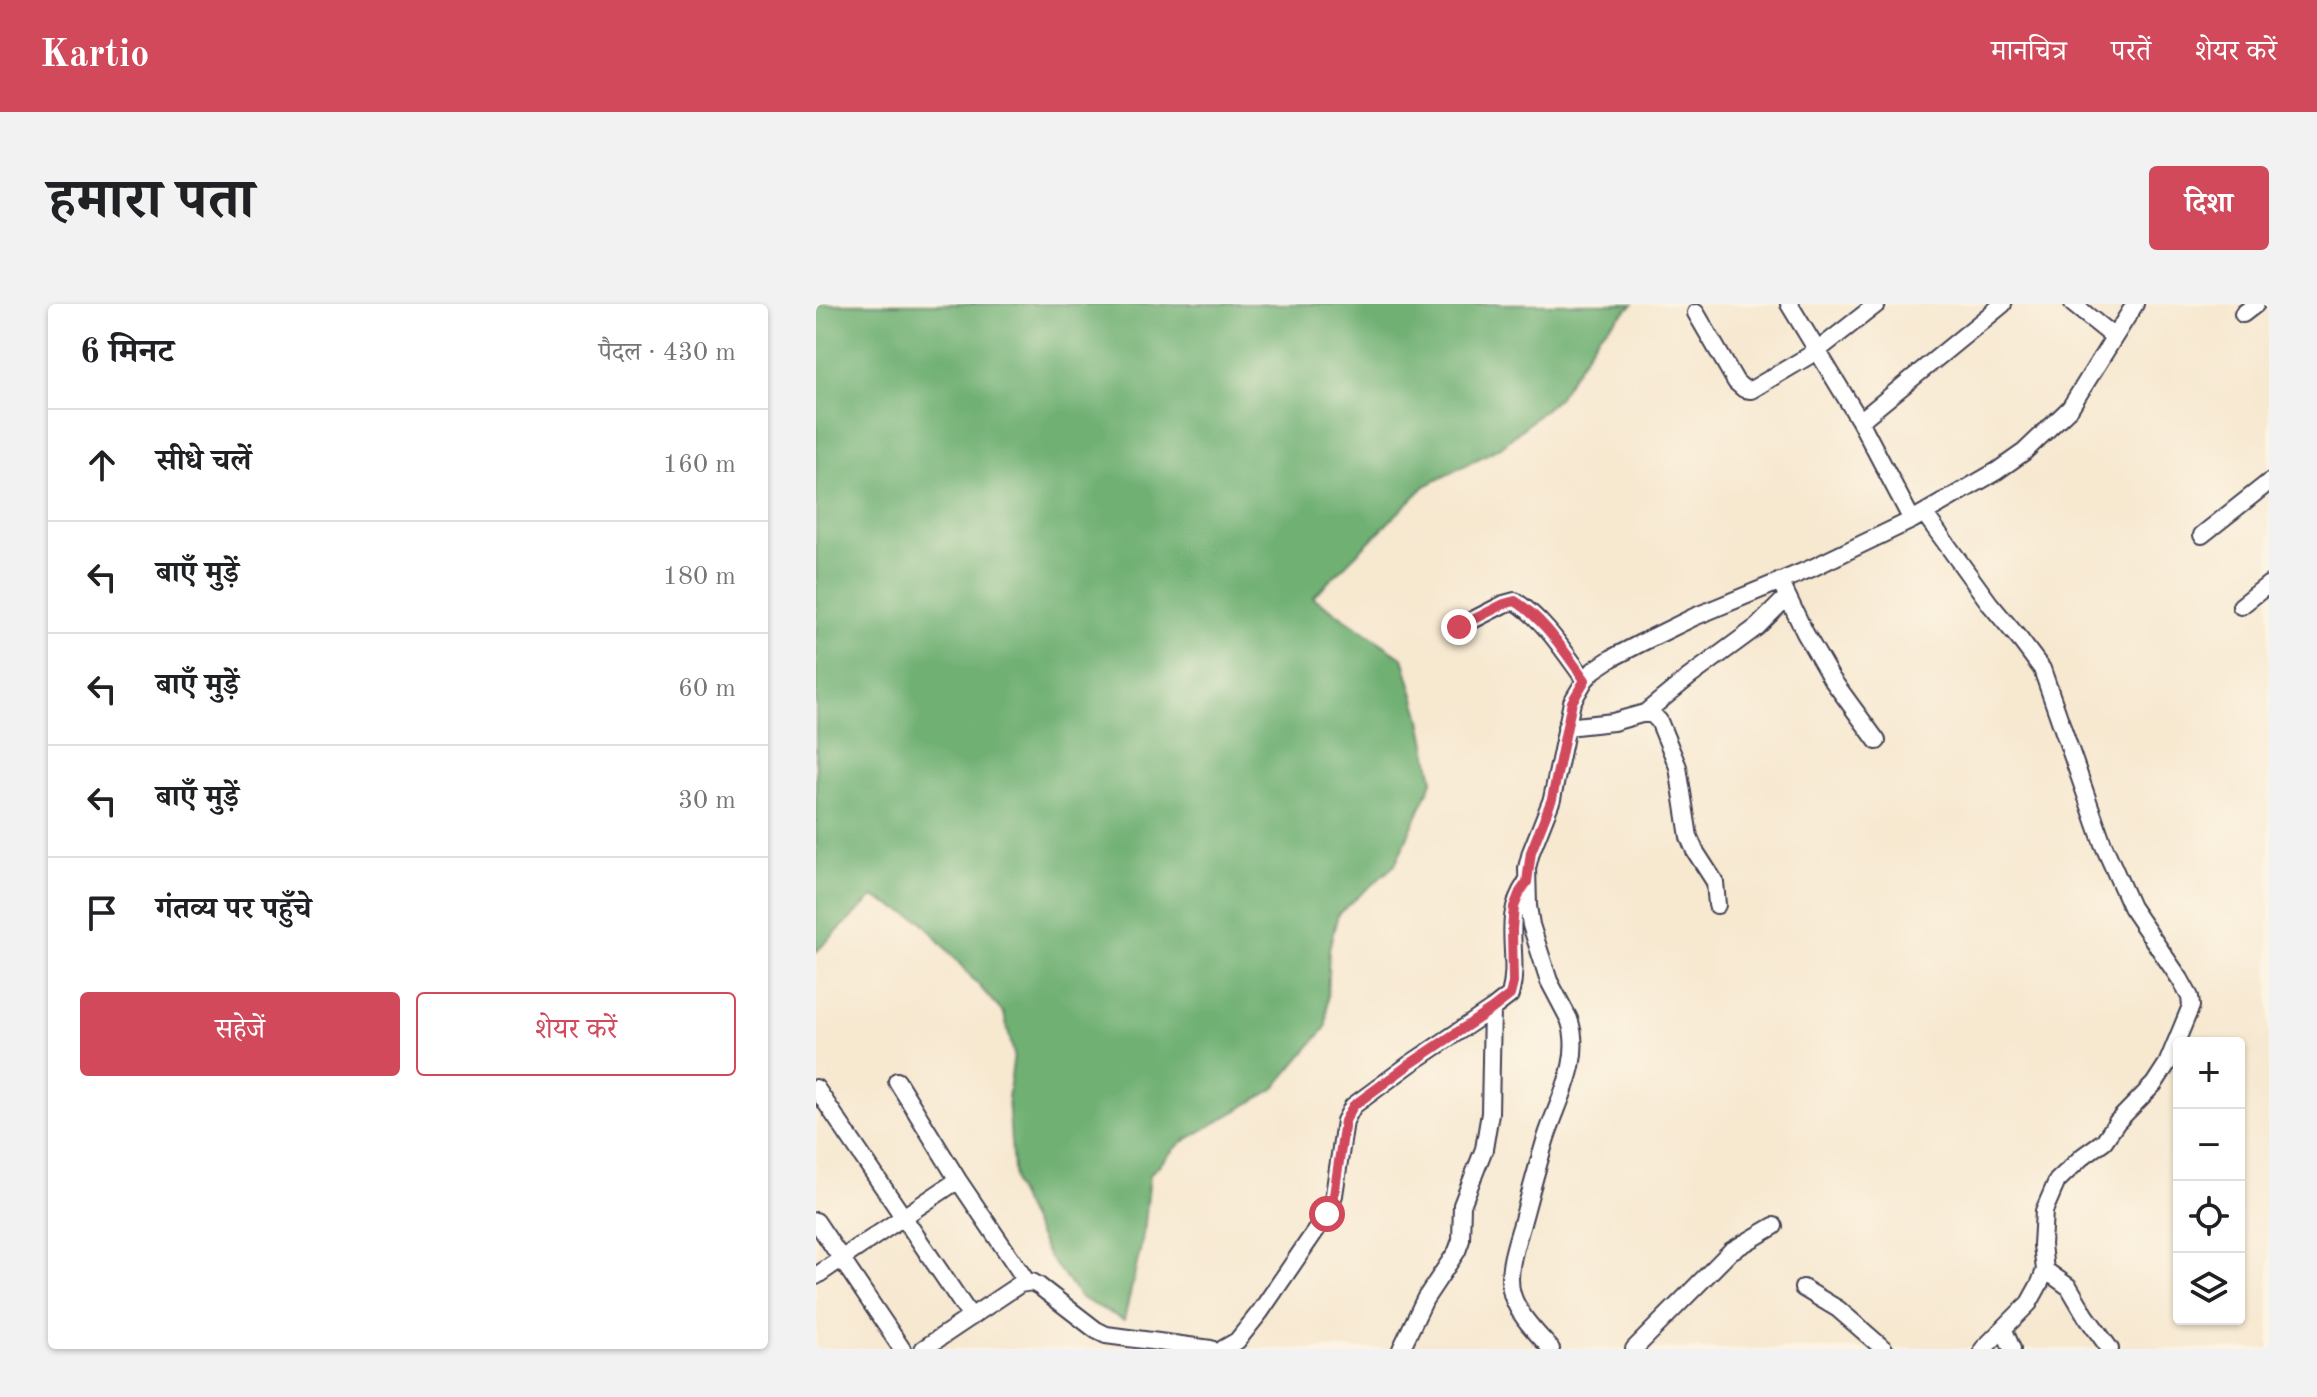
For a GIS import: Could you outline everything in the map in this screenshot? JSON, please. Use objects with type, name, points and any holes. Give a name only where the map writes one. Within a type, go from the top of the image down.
[{"type":"street","points":[[1789,304],[1918,516],[2042,669],[2092,816],[2131,907],[2190,997],[2191,1006],[2167,1064],[2154,1084],[2117,1122],[2104,1141],[2057,1181],[2044,1211],[2042,1245],[2045,1270],[2029,1303],[1983,1349]]},
{"type":"street","points":[[1696,313],[1736,382],[1744,389],[1751,390],[1817,351],[1877,304]]},
{"type":"street","points":[[1860,421],[2003,304]]},
{"type":"street","points":[[2073,304],[2114,337]]},
{"type":"street","points":[[1551,1349],[1515,1304],[1510,1284],[1522,1223],[1572,1064],[1574,1036],[1542,964],[1531,925],[1527,882],[1531,852],[1548,812],[1557,779],[1572,702],[1594,670],[1612,658],[1694,617],[1812,568],[1918,516],[2024,452],[2070,408],[2135,304]]},
{"type":"street","points":[[2202,535],[2269,482]]},
{"type":"street","points":[[1780,581],[1831,678],[1877,741]]},
{"type":"street","points":[[2241,606],[2269,584]]},
{"type":"street","points":[[1566,727],[1613,722],[1645,713],[1757,627],[1787,597]]},
{"type":"street","points":[[1459,627],[1515,601],[1552,636],[1585,680]]},
{"type":"street","points":[[1645,713],[1659,721],[1672,753],[1683,789],[1689,837],[1715,882],[1717,905]]},
{"type":"street","points":[[1223,1349],[1237,1341],[1260,1312],[1327,1214],[1334,1195],[1345,1121],[1353,1106],[1507,998],[1512,990],[1514,907],[1527,882]]},
{"type":"street","points":[[1401,1349],[1425,1299],[1461,1240],[1462,1205],[1484,1149],[1490,1113],[1492,1009]]},
{"type":"street","points":[[897,1081],[958,1180],[1027,1282]]},
{"type":"street","points":[[816,1088],[971,1317]]},
{"type":"street","points":[[816,1276],[958,1180]]},
{"type":"street","points":[[816,1221],[902,1349]]},
{"type":"street","points":[[1634,1349],[1731,1251],[1774,1226]]},
{"type":"street","points":[[2045,1270],[2069,1287],[2110,1349]]},
{"type":"street","points":[[923,1349],[1027,1282],[1039,1286],[1106,1335],[1211,1349]]},
{"type":"street","points":[[1803,1288],[1838,1309],[1884,1349]]},
{"type":"street","points":[[2004,1330],[2012,1349]]},
{"type":"green space","points":[[816,304],[1633,304],[1599,335],[1558,398],[1501,447],[1425,486],[1313,597],[1403,658],[1421,719],[1433,780],[1395,865],[1338,914],[1329,949],[1326,1027],[1274,1089],[1181,1143],[1150,1174],[1144,1233],[1124,1320],[1081,1298],[1049,1257],[1014,1185],[1008,1098],[1014,1055],[1004,1014],[921,920],[873,897],[816,952]]},
{"type":"route","points":[[1327,1214],[1333,1202],[1345,1121],[1353,1106],[1510,995],[1513,983],[1514,907],[1527,882],[1531,852],[1552,799],[1572,702],[1585,680],[1552,636],[1515,601],[1459,627]]}]
